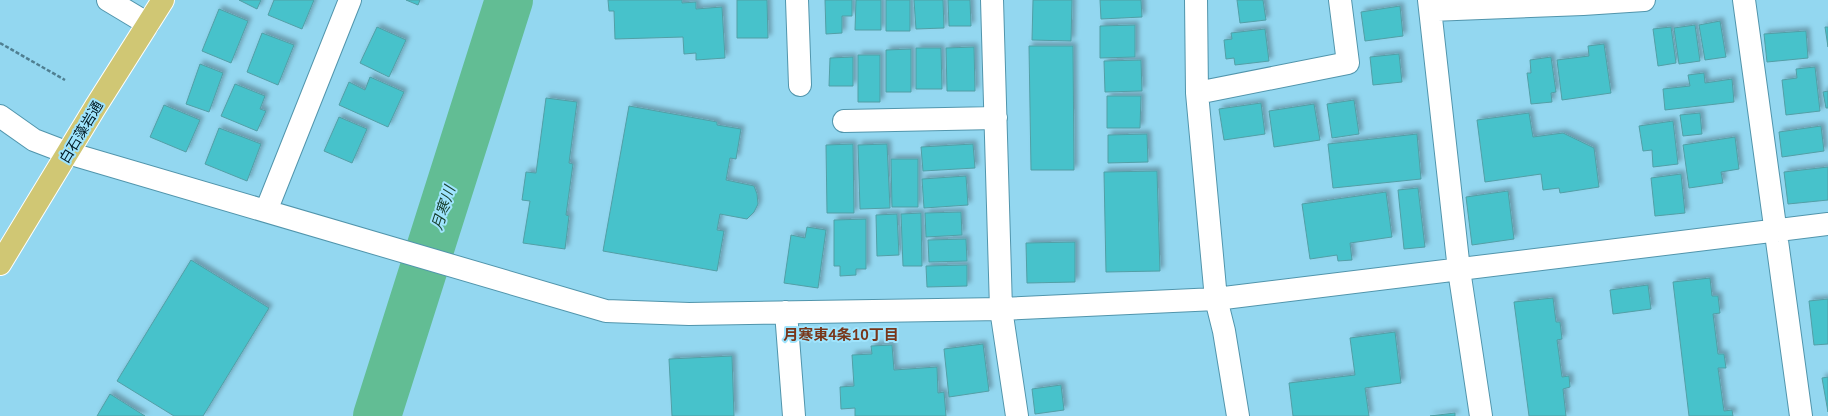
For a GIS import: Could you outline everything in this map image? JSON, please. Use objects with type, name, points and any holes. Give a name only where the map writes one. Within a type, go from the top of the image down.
[{"type":"main road","name":"白石藻岩通","points":[[0,264],[96,106],[163,0]]},
{"type":"street","points":[[108,0],[148,24]]},
{"type":"street","points":[[266,211],[350,0]]},
{"type":"street","points":[[797,0],[800,85]]},
{"type":"street","points":[[992,0],[1001,309],[1017,416]]},
{"type":"street","points":[[1196,0],[1197,93],[1216,299],[1224,331],[1238,416]]},
{"type":"street","points":[[1197,93],[1348,63],[1340,0]]},
{"type":"street","points":[[1481,416],[1459,270],[1430,5],[1644,0]]},
{"type":"street","points":[[1744,0],[1801,416]]},
{"type":"street","points":[[0,116],[34,140],[68,153],[606,311],[689,314],[1001,309],[1216,299],[1828,224]]},
{"type":"street","points":[[844,121],[996,118]]},
{"type":"street","points":[[786,312],[794,416]]},
{"type":"path","points":[[0,43],[65,80]]},
{"type":"building","points":[[239,0],[261,0],[257,9]]},
{"type":"building","points":[[274,0],[314,0],[302,29],[268,15]]},
{"type":"building","points":[[406,0],[420,0],[418,5]]},
{"type":"building","points":[[608,0],[682,0],[682,3],[696,2],[696,9],[722,7],[725,58],[696,60],[696,53],[684,54],[683,37],[615,39],[614,11],[609,11]]},
{"type":"building","points":[[737,0],[767,0],[768,38],[737,38]]},
{"type":"building","points":[[825,0],[852,0],[852,16],[842,16],[842,33],[826,34]]},
{"type":"building","points":[[856,0],[881,0],[881,30],[855,30]]},
{"type":"building","points":[[886,0],[910,0],[910,31],[886,31]]},
{"type":"building","points":[[914,0],[943,0],[944,28],[916,29]]},
{"type":"building","points":[[948,0],[970,0],[971,26],[949,26]]},
{"type":"building","points":[[1033,0],[1072,0],[1071,41],[1032,40]]},
{"type":"building","points":[[1100,0],[1141,0],[1142,17],[1101,19]]},
{"type":"building","points":[[1237,0],[1263,0],[1266,20],[1240,23]]},
{"type":"building","points":[[1400,6],[1403,36],[1365,41],[1361,12]]},
{"type":"building","points":[[219,9],[248,21],[231,63],[202,51]]},
{"type":"building","points":[[1720,21],[1726,57],[1705,60],[1699,25]]},
{"type":"building","points":[[1135,25],[1135,57],[1100,58],[1100,26]]},
{"type":"building","points":[[1695,25],[1700,61],[1679,64],[1674,28]]},
{"type":"building","points":[[377,27],[406,40],[389,77],[360,63]]},
{"type":"building","points":[[1671,27],[1676,63],[1658,66],[1653,29]]},
{"type":"building","points":[[1825,27],[1828,27],[1828,47]]},
{"type":"building","points":[[1265,29],[1269,61],[1235,65],[1234,58],[1226,59],[1224,40],[1232,39],[1231,33]]},
{"type":"building","points":[[1806,31],[1808,58],[1767,62],[1764,34]]},
{"type":"building","points":[[262,33],[294,45],[278,85],[247,72]]},
{"type":"building","points":[[1604,44],[1611,93],[1562,100],[1557,60],[1589,56],[1588,46]]},
{"type":"building","points":[[1029,46],[1073,46],[1074,170],[1031,170]]},
{"type":"building","points":[[974,47],[975,91],[947,91],[946,48]]},
{"type":"building","points":[[916,48],[941,48],[942,89],[916,89]]},
{"type":"building","points":[[911,49],[911,92],[886,92],[886,50]]},
{"type":"building","points":[[1399,54],[1402,82],[1373,85],[1370,57]]},
{"type":"building","points":[[858,55],[880,55],[880,102],[858,102]]},
{"type":"building","points":[[853,57],[853,86],[829,86],[830,58]]},
{"type":"building","points":[[1551,57],[1556,92],[1551,93],[1552,102],[1531,104],[1527,73],[1531,73],[1530,60]]},
{"type":"building","points":[[1141,60],[1142,91],[1105,92],[1104,61]]},
{"type":"building","points":[[200,64],[223,73],[209,112],[186,104]]},
{"type":"building","points":[[1815,67],[1820,111],[1786,115],[1782,80],[1797,78],[1796,69]]},
{"type":"building","points":[[1704,73],[1705,83],[1732,79],[1734,102],[1665,110],[1663,89],[1690,86],[1688,75]]},
{"type":"building","points":[[370,77],[404,92],[388,127],[339,105],[349,82],[365,90]]},
{"type":"building","points":[[235,84],[265,96],[260,109],[266,111],[257,131],[221,116]]},
{"type":"building","points":[[1828,91],[1828,108],[1826,108],[1823,92]]},
{"type":"building","points":[[1107,96],[1141,96],[1140,128],[1107,128]]},
{"type":"building","points":[[546,98],[577,102],[569,163],[573,164],[566,215],[569,216],[565,249],[523,243],[530,201],[522,200],[526,172],[536,173]]},
{"type":"building","points":[[1354,100],[1359,134],[1332,138],[1327,104]]},
{"type":"building","points":[[1261,103],[1265,134],[1224,140],[1219,109]]},
{"type":"building","points":[[1314,104],[1320,140],[1274,147],[1269,111]]},
{"type":"building","points":[[164,105],[200,120],[186,152],[150,137]]},
{"type":"building","points":[[629,106],[717,122],[717,125],[741,129],[736,159],[730,158],[726,180],[754,186],[758,204],[754,212],[747,219],[720,214],[717,230],[724,231],[717,271],[603,251]]},
{"type":"building","points":[[1529,113],[1533,137],[1563,133],[1594,148],[1599,187],[1560,193],[1559,188],[1543,190],[1541,174],[1485,182],[1477,120]]},
{"type":"building","points":[[1700,113],[1702,134],[1683,136],[1680,115]]},
{"type":"building","points":[[339,117],[367,129],[352,163],[324,151]]},
{"type":"building","points":[[1673,121],[1678,164],[1653,167],[1652,150],[1643,151],[1639,126]]},
{"type":"building","points":[[1821,126],[1824,151],[1782,157],[1779,132]]},
{"type":"building","points":[[219,128],[261,144],[247,181],[205,164]]},
{"type":"building","points":[[1147,134],[1148,162],[1108,163],[1108,135]]},
{"type":"building","points":[[1417,134],[1421,179],[1333,188],[1328,144]]},
{"type":"building","points":[[1735,137],[1739,169],[1721,172],[1723,183],[1689,188],[1683,145]]},
{"type":"building","points":[[853,144],[854,213],[827,213],[826,145]]},
{"type":"building","points":[[887,144],[890,208],[860,209],[858,145]]},
{"type":"building","points":[[973,144],[975,168],[923,171],[921,147]]},
{"type":"building","points":[[891,159],[918,159],[918,207],[892,207]]},
{"type":"building","points":[[1828,167],[1828,200],[1788,204],[1784,172]]},
{"type":"building","points":[[1157,171],[1160,271],[1106,272],[1104,172]]},
{"type":"building","points":[[1681,174],[1685,213],[1655,216],[1651,178]]},
{"type":"building","points":[[966,176],[968,205],[924,208],[922,179]]},
{"type":"building","points":[[1418,188],[1425,247],[1404,249],[1398,190]]},
{"type":"building","points":[[1508,191],[1514,239],[1472,245],[1466,197]]},
{"type":"building","points":[[1386,192],[1392,237],[1350,243],[1352,260],[1338,261],[1337,255],[1310,259],[1302,204]]},
{"type":"building","points":[[961,212],[962,235],[926,237],[925,213]]},
{"type":"building","points":[[921,213],[922,266],[903,266],[901,214]]},
{"type":"building","points":[[897,214],[899,255],[877,256],[876,215]]},
{"type":"building","points":[[866,219],[866,269],[856,269],[856,275],[840,276],[840,266],[834,266],[834,220]]},
{"type":"building","points":[[807,227],[826,230],[818,288],[784,283],[791,235],[805,238]]},
{"type":"building","points":[[966,239],[967,261],[929,262],[928,240]]},
{"type":"building","points":[[1075,242],[1075,282],[1027,283],[1026,243]]},
{"type":"building","points":[[191,260],[269,308],[203,416],[174,416],[117,381]]},
{"type":"building","points":[[967,265],[967,286],[927,287],[926,266]]},
{"type":"building","points":[[1710,278],[1712,296],[1718,296],[1720,313],[1713,314],[1718,354],[1724,354],[1726,368],[1718,368],[1724,411],[1732,410],[1733,416],[1689,416],[1673,282]]},
{"type":"building","points":[[1648,285],[1651,309],[1613,314],[1610,290]]},
{"type":"building","points":[[1553,298],[1556,322],[1560,322],[1562,339],[1557,340],[1562,377],[1569,376],[1570,387],[1563,389],[1566,416],[1529,416],[1514,302]]},
{"type":"building","points":[[1828,299],[1828,344],[1814,345],[1809,301]]},
{"type":"building","points":[[1395,332],[1401,383],[1365,388],[1369,416],[1293,416],[1289,383],[1355,375],[1350,338]]},
{"type":"building","points":[[983,344],[989,391],[949,397],[944,349]]},
{"type":"building","points":[[892,345],[894,370],[937,367],[938,393],[944,392],[946,416],[855,416],[855,408],[841,409],[840,387],[854,386],[852,355],[872,354],[871,346]]},
{"type":"building","points":[[732,356],[734,416],[672,416],[669,359]]},
{"type":"building","points":[[1828,377],[1828,412],[1822,378]]},
{"type":"building","points":[[1061,385],[1064,410],[1035,414],[1032,389]]},
{"type":"building","points":[[110,394],[145,416],[97,416]]},
{"type":"building","points":[[1455,413],[1455,416],[1430,416]]},
{"type":"waterway","name":"月寒川","points":[[377,416],[509,0]]},
{"type":"district","name":"月寒東4条10丁目","points":[[841,334]]}]
